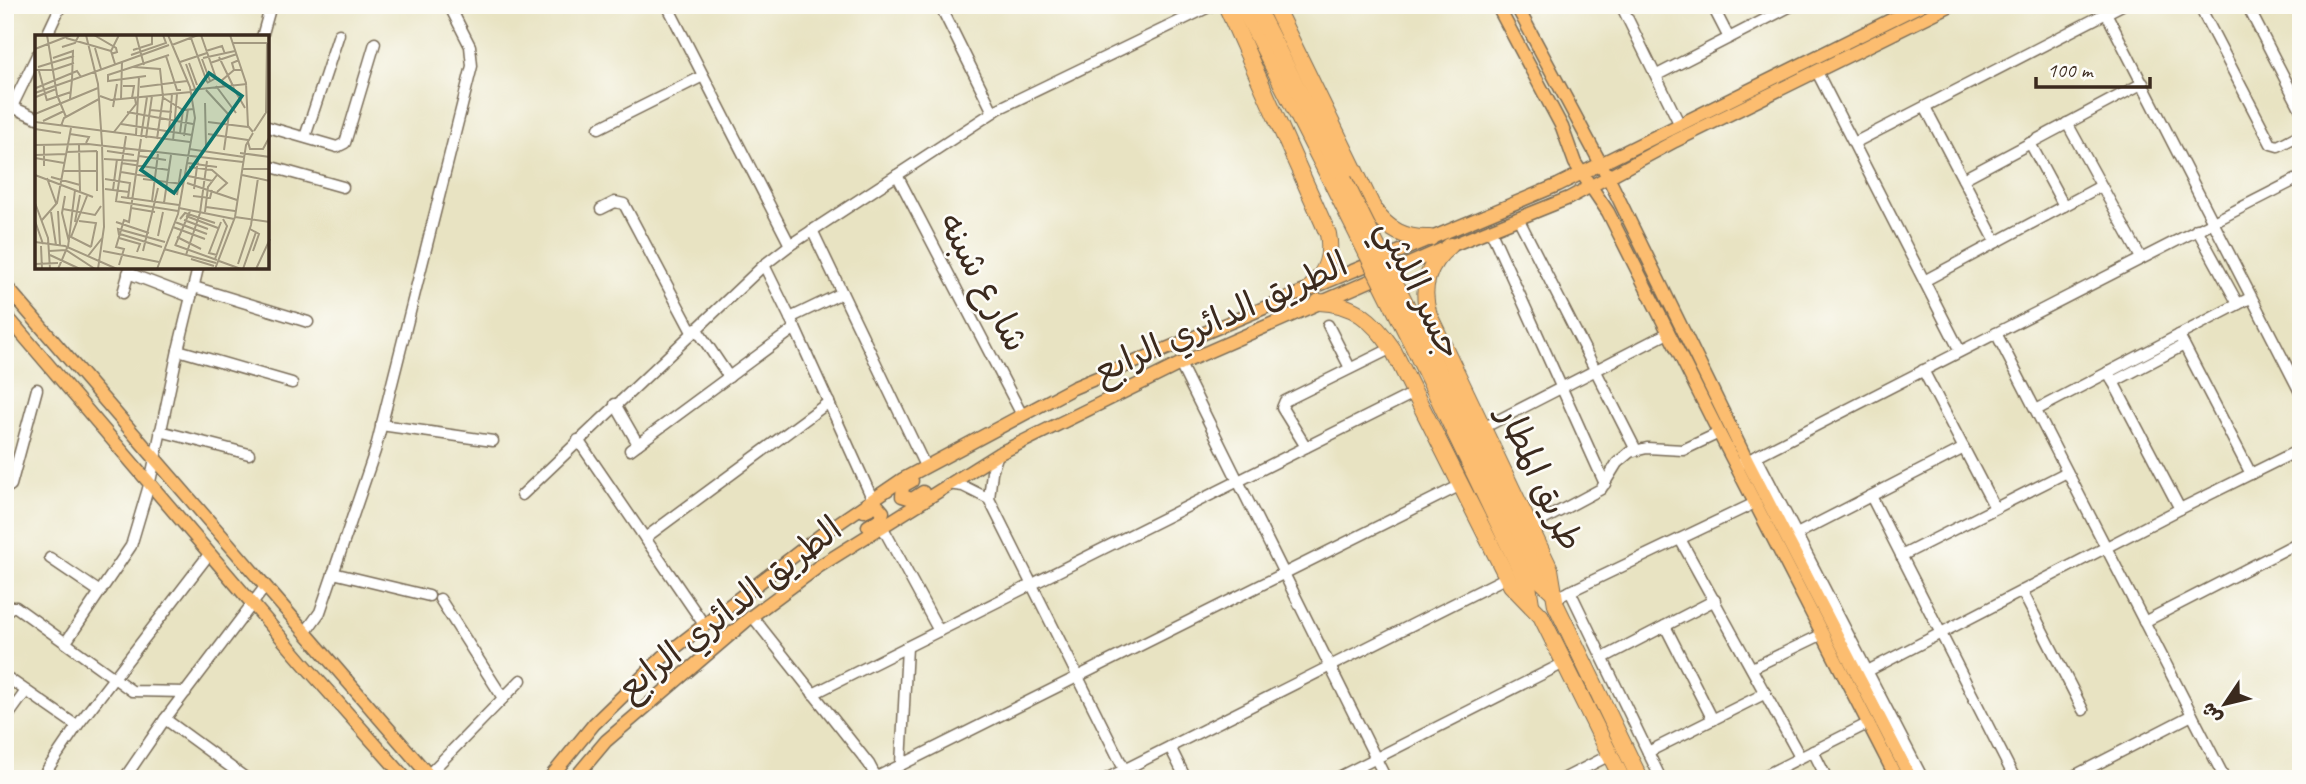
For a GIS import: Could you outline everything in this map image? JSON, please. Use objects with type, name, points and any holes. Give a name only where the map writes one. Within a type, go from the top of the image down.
[{"type":"highway","points":[[1226,5],[1328,234],[1330,251],[1315,295]]},
{"type":"highway","name":"جسر الليثي","points":[[1242,5],[1528,585],[1531,604]]},
{"type":"highway","name":"جسر الليثي","points":[[1255,5],[1429,351],[1539,579],[1554,596]]},
{"type":"highway","points":[[1274,5],[1380,219],[1408,236],[1430,238]]},
{"type":"highway","points":[[1319,213],[1333,217],[1347,215],[1359,207],[1366,195]]},
{"type":"highway","name":"طريق المطار","points":[[1450,246],[1432,265],[1426,281],[1427,307],[1553,575],[1554,596],[1640,779]]},
{"type":"highway","name":"طريق المطار","points":[[1315,295],[1361,314],[1378,328],[1392,348],[1507,578],[1514,590],[1531,604],[1541,617],[1622,779]]},
{"type":"highway","points":[[1392,348],[1400,335],[1413,327],[1436,328]]},
{"type":"main road","points":[[1497,5],[1562,127],[1580,173],[1608,212],[1719,433],[1746,461],[1755,503],[1869,723],[1894,778]]},
{"type":"main road","points":[[1516,5],[1609,179],[1746,461],[1792,536],[1863,674],[1911,779]]},
{"type":"main road","name":"الطريق الدائري الرابع","points":[[574,779],[606,741],[752,616],[803,578],[998,454],[1430,238],[1558,185],[1921,5]]},
{"type":"main road","name":"الطريق الدائري الرابع","points":[[549,779],[612,704],[663,657],[825,532],[872,498],[925,466],[1073,388],[1450,246],[1569,198],[1609,179],[1675,141],[1951,5]]},
{"type":"main road","points":[[1621,203],[1620,181],[1626,168]]},
{"type":"main road","points":[[1569,198],[1586,200],[1608,212]]},
{"type":"main road","points":[[5,285],[430,777]]},
{"type":"main road","points":[[5,314],[303,663],[406,779]]},
{"type":"main road","points":[[976,438],[958,457],[903,486],[902,496],[912,499],[965,466],[979,465]]},
{"type":"main road","points":[[803,578],[822,554],[881,518],[882,509],[874,506],[838,530],[825,532]]},
{"type":"street","points":[[47,35],[61,5]]},
{"type":"street","points":[[263,35],[271,5]]},
{"type":"street","points":[[305,633],[320,612],[368,474],[472,66],[470,46],[449,5]]},
{"type":"street","points":[[667,5],[790,245]]},
{"type":"street","points":[[940,5],[993,112]]},
{"type":"street","points":[[522,495],[694,330],[764,265],[790,245],[993,112],[1213,5]]},
{"type":"street","points":[[1621,5],[1679,123]]},
{"type":"street","points":[[1712,5],[1729,38]]},
{"type":"street","points":[[1657,75],[1793,5]]},
{"type":"street","points":[[1854,144],[2104,9],[2122,5]]},
{"type":"street","points":[[2204,5],[2203,13],[2271,144],[2278,146],[2301,134]]},
{"type":"street","points":[[2247,5],[2301,110]]},
{"type":"street","points":[[2104,9],[2301,394]]},
{"type":"street","points":[[305,137],[339,34]]},
{"type":"street","points":[[270,128],[337,147],[345,143],[375,43]]},
{"type":"street","points":[[5,121],[35,59]]},
{"type":"street","points":[[1817,72],[1960,351]]},
{"type":"street","points":[[599,128],[703,76]]},
{"type":"street","points":[[1963,178],[2143,83]]},
{"type":"street","points":[[12,107],[35,117]]},
{"type":"street","points":[[1925,107],[1996,242]]},
{"type":"street","points":[[2067,123],[2141,258]]},
{"type":"street","points":[[2030,143],[2064,206]]},
{"type":"street","points":[[270,167],[343,187]]},
{"type":"street","name":"شارع شبنه","points":[[897,175],[1022,415]]},
{"type":"street","points":[[1746,461],[2301,177]]},
{"type":"street","points":[[1924,281],[2101,186]]},
{"type":"street","points":[[601,209],[615,202],[625,204],[694,330],[729,377]]},
{"type":"street","points":[[1518,218],[1636,450]]},
{"type":"street","points":[[1490,229],[1605,484]]},
{"type":"street","points":[[2197,229],[2238,304]]},
{"type":"street","points":[[813,230],[925,466]]},
{"type":"street","points":[[764,265],[872,498]]},
{"type":"street","points":[[123,293],[129,270],[192,292],[308,322]]},
{"type":"street","points":[[66,642],[128,553],[150,482],[198,270]]},
{"type":"street","points":[[615,404],[634,447],[729,377],[793,323],[842,293]]},
{"type":"street","points":[[2036,410],[2110,377],[2182,340],[2250,298]]},
{"type":"street","points":[[1328,325],[1350,368]]},
{"type":"street","points":[[1996,332],[2225,779]]},
{"type":"street","points":[[1483,428],[1668,333]]},
{"type":"street","points":[[2182,340],[2251,474]]},
{"type":"street","points":[[1306,447],[1284,412],[1282,404],[1288,398],[1392,348]]},
{"type":"street","points":[[178,350],[292,383]]},
{"type":"street","points":[[1180,364],[1386,779]]},
{"type":"street","points":[[1923,370],[1995,508]]},
{"type":"street","points":[[2110,377],[2180,509]]},
{"type":"street","points":[[5,489],[10,485],[37,389]]},
{"type":"street","points":[[813,694],[1414,393]]},
{"type":"street","points":[[645,538],[829,402]]},
{"type":"street","points":[[381,425],[493,441]]},
{"type":"street","points":[[160,431],[249,454]]},
{"type":"street","points":[[1530,527],[1596,492],[1605,484],[1617,463],[1636,450],[1683,450],[1719,433]]},
{"type":"street","points":[[578,440],[705,626]]},
{"type":"street","points":[[1792,536],[1964,448]]},
{"type":"street","points":[[1923,779],[1863,674],[2301,449]]},
{"type":"street","points":[[998,454],[992,472],[989,499],[1126,774]]},
{"type":"street","points":[[1901,556],[2067,472]]},
{"type":"street","points":[[947,484],[963,486],[989,499]]},
{"type":"street","points":[[752,616],[870,764],[877,778],[1461,485]]},
{"type":"street","points":[[1871,496],[2015,779]]},
{"type":"street","points":[[1554,596],[1570,591],[1755,503]]},
{"type":"street","points":[[882,526],[939,631]]},
{"type":"street","points":[[1681,539],[1800,757]]},
{"type":"street","points":[[2144,621],[2301,541]]},
{"type":"street","points":[[41,779],[77,726],[210,553]]},
{"type":"street","points":[[50,558],[100,592]]},
{"type":"street","points":[[333,573],[435,597],[503,698]]},
{"type":"street","points":[[1105,779],[1126,774],[1170,747],[1507,578]]},
{"type":"street","points":[[127,778],[165,719],[265,587]]},
{"type":"street","points":[[1570,591],[1661,779]]},
{"type":"street","points":[[2022,591],[2083,710]]},
{"type":"street","points":[[1602,658],[1714,600]]},
{"type":"street","points":[[5,613],[11,607],[16,607],[137,693],[186,692]]},
{"type":"street","points":[[1665,626],[1713,720]]},
{"type":"street","points":[[1752,668],[1823,634]]},
{"type":"street","points":[[901,764],[907,647]]},
{"type":"street","points":[[1335,779],[1564,663]]},
{"type":"street","points":[[5,676],[77,726]]},
{"type":"street","points":[[430,777],[521,680]]},
{"type":"street","points":[[5,720],[26,691]]},
{"type":"street","points":[[1648,752],[1766,692]]},
{"type":"street","points":[[2068,779],[2192,715]]},
{"type":"street","points":[[165,719],[247,779]]},
{"type":"street","points":[[1758,779],[1869,723]]},
{"type":"street","points":[[1170,747],[1186,779]]},
{"type":"street","points":[[1813,751],[1827,779]]},
{"type":"street","points":[[1563,779],[1610,755]]}]
